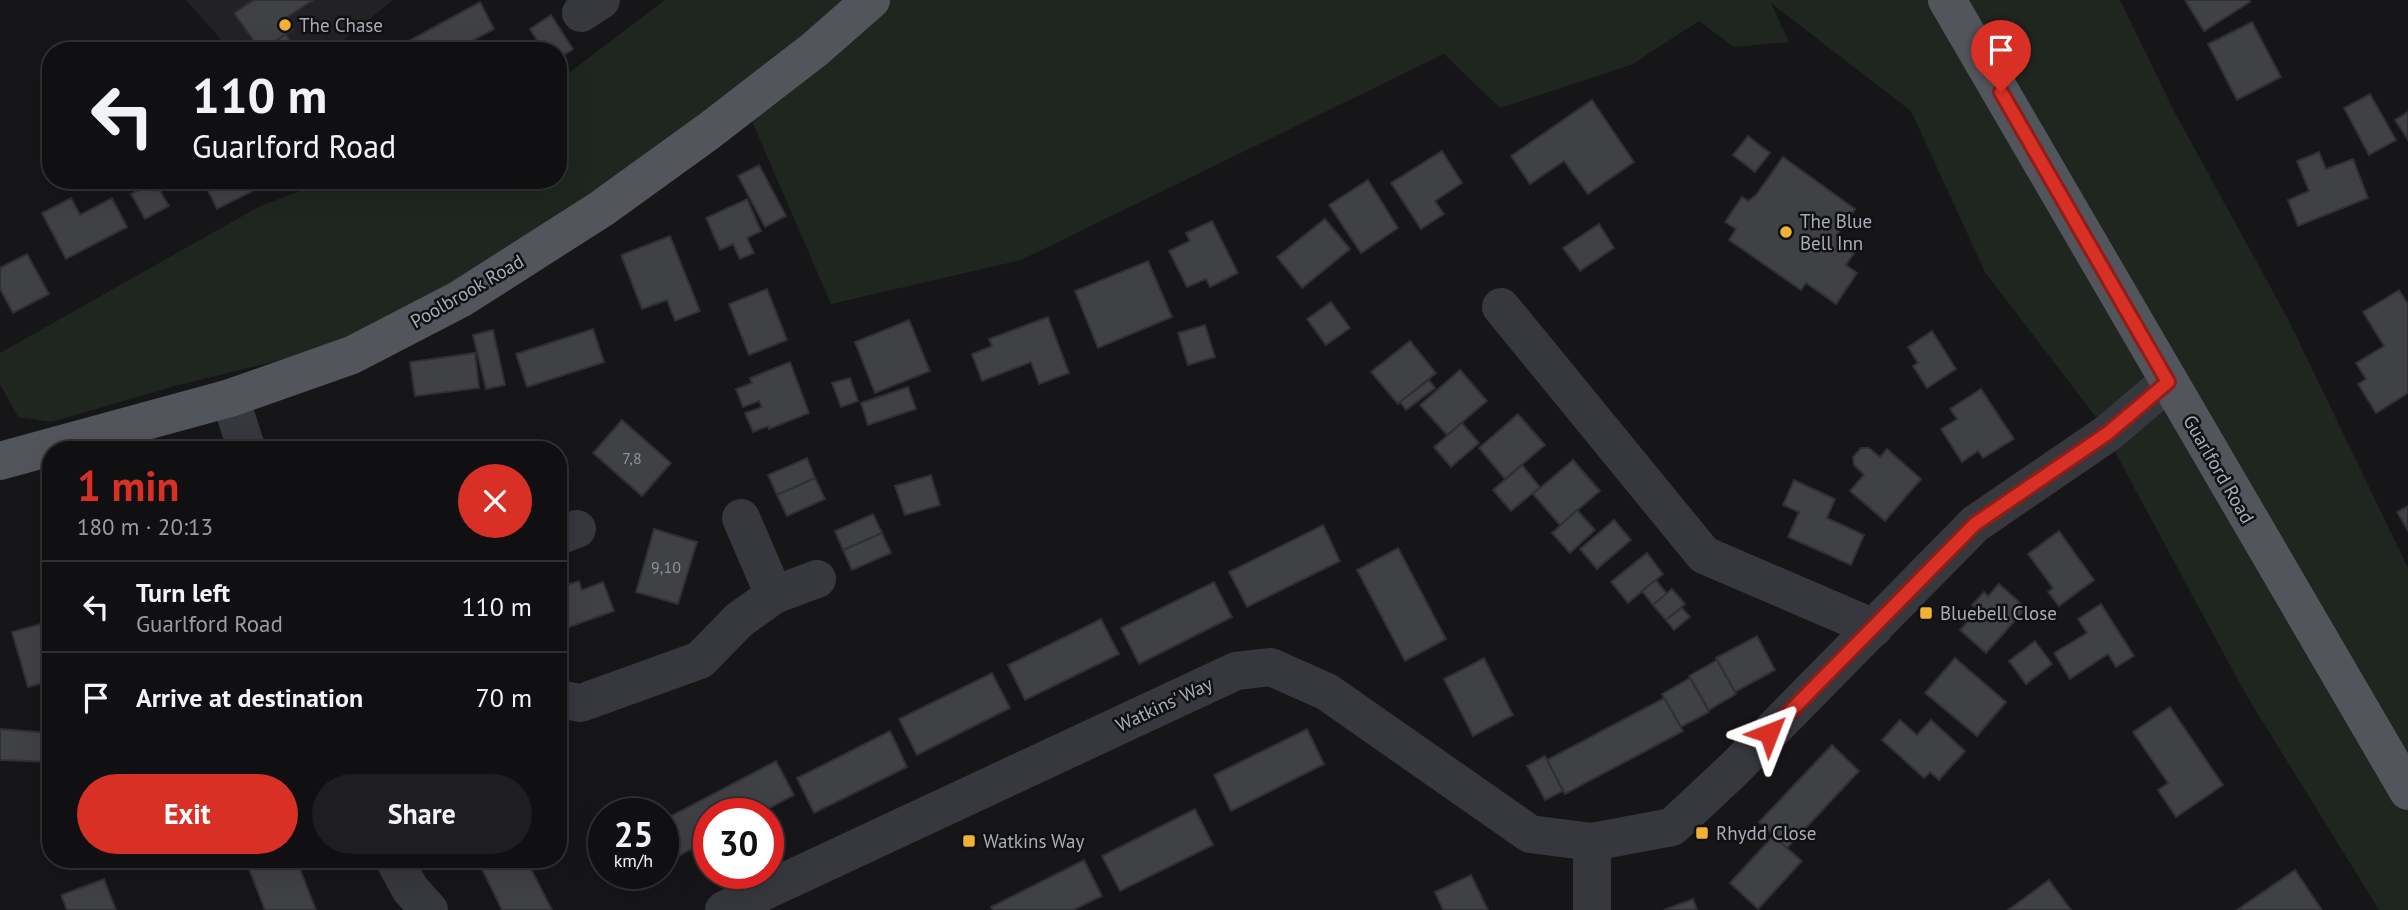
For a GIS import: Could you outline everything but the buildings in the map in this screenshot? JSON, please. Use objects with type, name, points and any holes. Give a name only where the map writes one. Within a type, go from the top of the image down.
[{"type":"main road","name":"Poolbrook Road","points":[[69,441],[230,398],[352,355],[460,299],[601,209],[709,131],[814,50],[871,0]]},
{"type":"main road","name":"Guarlford Road","points":[[1947,0],[2408,791]]},
{"type":"main road","name":"Poolbrook Road","points":[[1,459],[42,448]]},
{"type":"street","points":[[1501,307],[1704,555],[1874,628]]},
{"type":"street","points":[[1592,910],[1592,842],[1672,827],[1734,769],[1975,524],[2108,433],[2168,382]]},
{"type":"street","points":[[230,398],[244,441]]},
{"type":"street","points":[[741,518],[774,594]]},
{"type":"street","points":[[567,701],[581,703],[700,660],[739,620],[774,594],[817,579]]},
{"type":"street","name":"Watkins' Way","points":[[724,910],[1236,671],[1271,667],[1327,692],[1530,834],[1592,842]]},
{"type":"street","points":[[399,868],[410,888],[429,910]]},
{"type":"shaded area","name":"The Chase","points":[[186,0],[393,0],[341,42],[223,42]]},
{"type":"shaded area","points":[[665,0],[2120,0],[2174,111],[2289,321],[2408,568],[2408,910],[2379,910],[2245,693],[2115,452],[2108,433],[1985,272],[1911,111],[1771,3],[1789,42],[1734,47],[1699,21],[1631,65],[1500,108],[1444,54],[1021,260],[831,304],[751,119],[482,272],[328,348],[175,386],[51,422],[18,417],[0,384],[0,353],[260,206],[306,189],[567,189],[567,74]]},
{"type":"place","name":"The Chase","points":[[285,25]]},
{"type":"place","name":"The Blue Bell Inn","points":[[1786,232]]},
{"type":"place","name":"Bluebell Close","points":[[1926,613]]},
{"type":"place","name":"Rhydd Close","points":[[1702,833]]},
{"type":"place","name":"Watkins Way","points":[[969,841]]},
{"type":"route","points":[[1769,733],[1975,524],[2108,433],[2168,382],[2001,92]]}]
